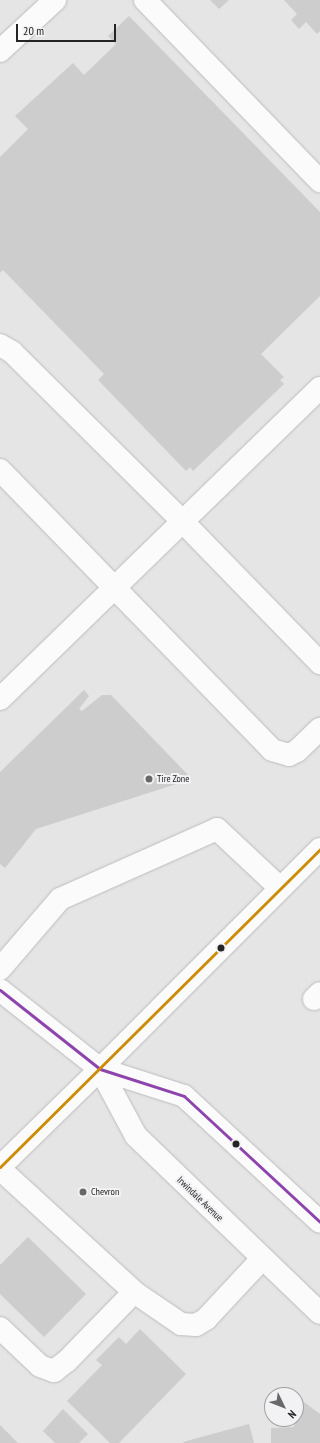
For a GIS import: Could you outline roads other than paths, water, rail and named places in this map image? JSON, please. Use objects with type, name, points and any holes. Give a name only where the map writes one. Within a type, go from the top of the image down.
[{"type":"main road","points":[[0,51],[55,0]]},
{"type":"main road","points":[[146,0],[320,181]]},
{"type":"main road","points":[[0,345],[12,352],[183,522],[320,663]]},
{"type":"main road","points":[[0,699],[320,388]]},
{"type":"main road","points":[[0,470],[116,587],[272,750],[289,755],[297,751],[320,729]]},
{"type":"main road","points":[[0,969],[60,899],[217,829],[280,888]]},
{"type":"main road","points":[[262,1259],[206,1319],[196,1325],[180,1324],[134,1292],[0,1168],[320,849]]},
{"type":"main road","name":"Irwindale Avenue","points":[[0,990],[100,1069],[184,1096],[320,1222]]},
{"type":"main road","name":"Irwindale Avenue","points":[[100,1069],[136,1136],[262,1259],[320,1313]]},
{"type":"main road","points":[[0,1328],[40,1366],[54,1371],[67,1361],[134,1292]]},
{"type":"place","name":"Tire Zone","points":[[149,779]]},
{"type":"place","name":"Chevron","points":[[83,1192]]}]
